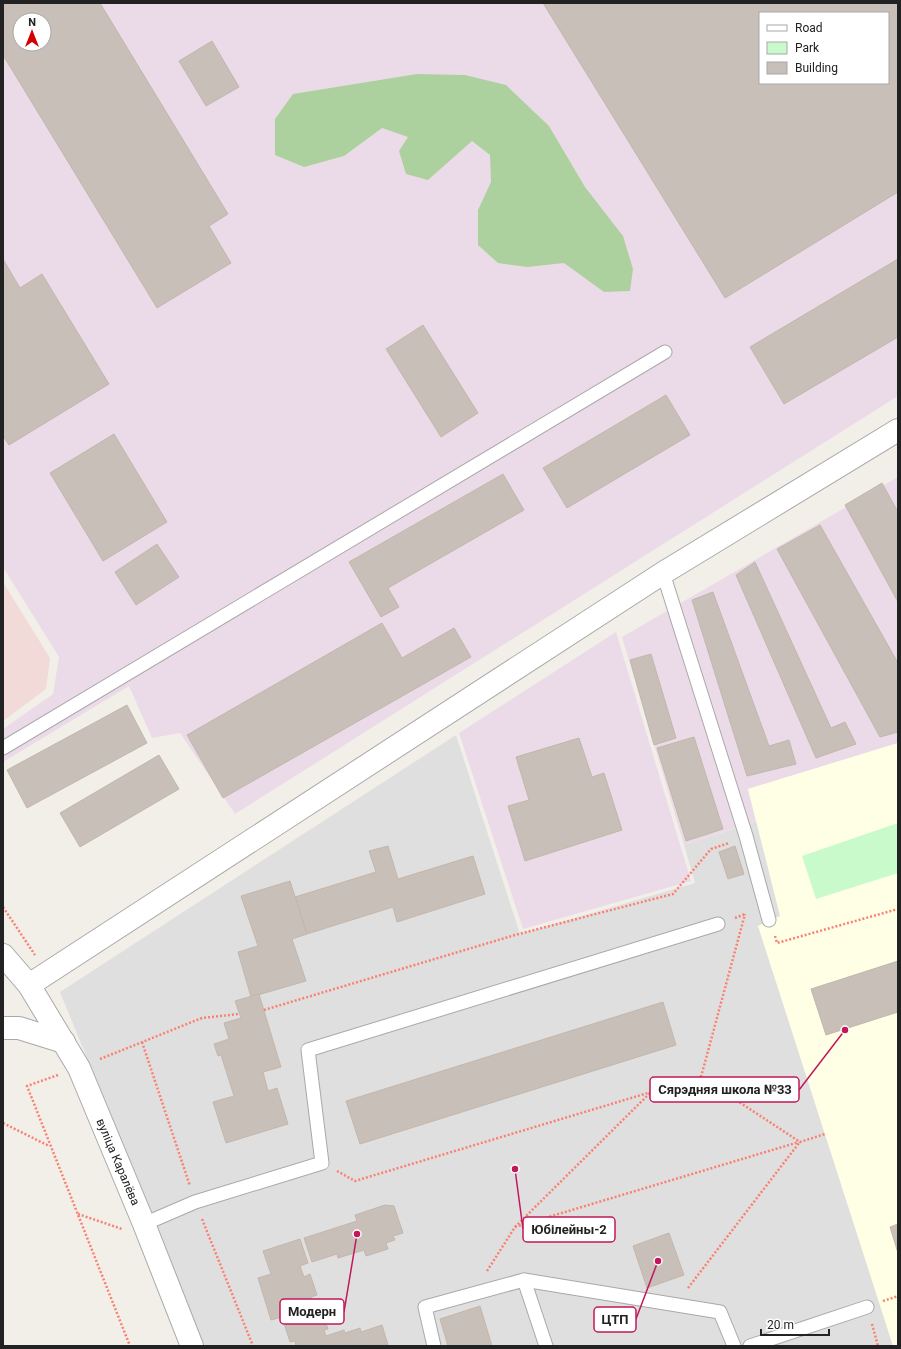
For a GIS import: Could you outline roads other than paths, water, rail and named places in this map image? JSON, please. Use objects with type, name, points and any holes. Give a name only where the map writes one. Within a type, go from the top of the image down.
[{"type":"street","points":[[29,985],[663,573],[898,430]]},
{"type":"street","name":"вуліца Каралёва","points":[[3,955],[29,985],[79,1068],[144,1224],[192,1346]]},
{"type":"street","points":[[3,1028],[19,1028],[64,1042]]},
{"type":"lane","points":[[3,748],[665,352]]},
{"type":"lane","points":[[663,573],[746,836],[769,920]]},
{"type":"lane","points":[[144,1224],[195,1202],[322,1163],[308,1050],[718,924]]},
{"type":"lane","points":[[524,1280],[546,1346]]},
{"type":"lane","points":[[434,1346],[424,1307],[524,1280],[720,1312],[734,1346]]},
{"type":"lane","points":[[750,1346],[867,1307]]},
{"type":"place","name":"Сярэдняя школа №33","points":[[845,1030]]},
{"type":"place","name":"Юбілейны-2","points":[[515,1169]]},
{"type":"place","name":"Модерн","points":[[357,1234]]},
{"type":"place","name":"ЦТП","points":[[658,1261]]}]
